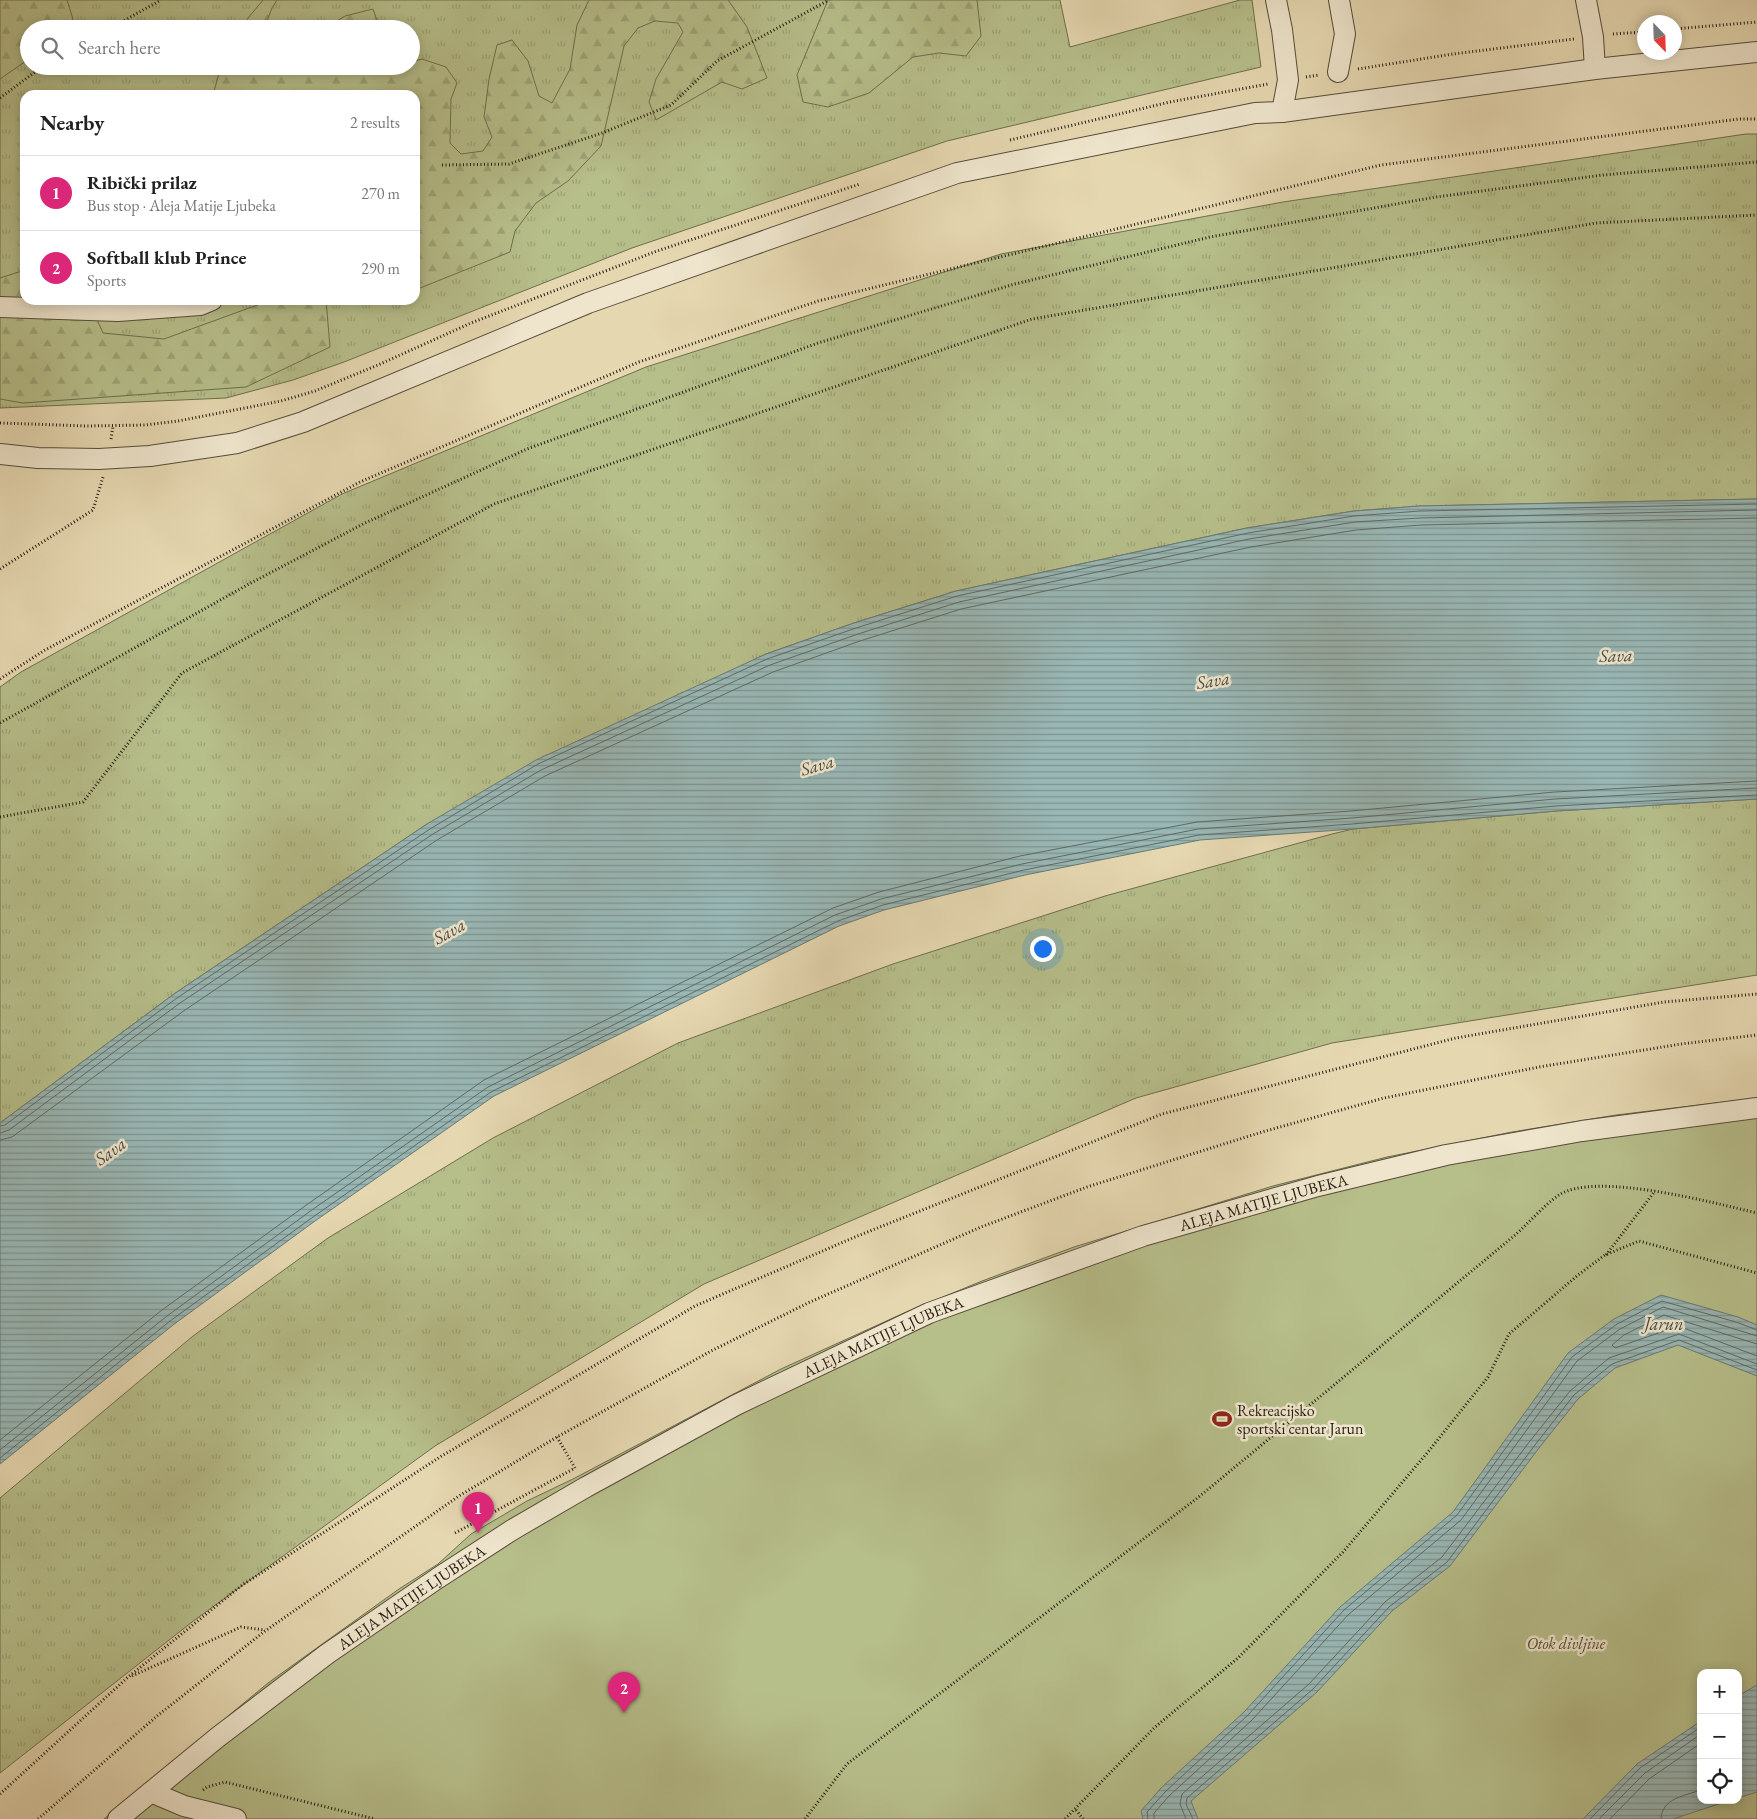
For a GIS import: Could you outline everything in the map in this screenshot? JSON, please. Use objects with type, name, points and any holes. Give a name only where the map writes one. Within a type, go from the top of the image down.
[{"type":"street","points":[[1276,0],[1288,80],[1282,112]]},
{"type":"street","points":[[1338,72],[1345,34],[1339,0]]},
{"type":"street","points":[[1586,0],[1593,37],[1595,69]]},
{"type":"street","points":[[0,454],[38,458],[109,458],[150,456],[238,443],[293,425],[588,303],[957,173],[1255,113],[1282,112],[1595,69],[1757,52]]},
{"type":"street","points":[[0,307],[118,311],[188,305]]},
{"type":"street","name":"ALEJA MATIJE LJUBEKA","points":[[118,1819],[218,1736],[327,1654],[512,1530],[736,1405],[929,1314],[1143,1236],[1318,1186],[1446,1156],[1582,1131],[1757,1108]]},
{"type":"street","points":[[151,1792],[184,1806],[236,1819]]},
{"type":"path","points":[[126,20],[161,0]]},
{"type":"path","points":[[442,165],[509,164],[602,133],[671,105],[717,61],[829,0]]},
{"type":"path","points":[[1682,28],[1757,22]]},
{"type":"path","points":[[1611,34],[1637,32]]},
{"type":"path","points":[[1304,77],[1453,54],[1580,38]]},
{"type":"path","points":[[0,98],[31,75]]},
{"type":"path","points":[[0,680],[45,650],[360,482],[639,362],[818,301],[1381,166],[1757,119]]},
{"type":"path","points":[[0,723],[249,584],[374,519],[527,448],[818,343],[1015,284],[1210,237],[1436,196],[1603,175],[1757,162]]},
{"type":"path","points":[[0,818],[83,802],[182,673],[494,504],[1032,319],[1596,223],[1757,215]]},
{"type":"path","points":[[0,569],[93,510],[109,458]]},
{"type":"path","points":[[0,1794],[127,1678],[241,1586],[440,1457],[695,1306],[855,1237],[1162,1114],[1456,1038],[1664,1002],[1757,994]]},
{"type":"path","points":[[806,1819],[848,1764],[1200,1496],[1514,1236],[1559,1194],[1584,1187],[1636,1188],[1757,1213]]},
{"type":"path","points":[[1065,1819],[1076,1810],[1154,1728],[1238,1658],[1343,1552],[1428,1452],[1488,1377],[1509,1334],[1605,1255],[1655,1192]]},
{"type":"path","points":[[1605,1255],[1639,1241],[1757,1273]]},
{"type":"path","points":[[557,1437],[578,1472]]},
{"type":"path","points":[[455,1533],[575,1468]]},
{"type":"path","points":[[127,1678],[240,1627],[265,1630]]},
{"type":"path","points":[[184,1806],[207,1787],[225,1782],[376,1819]]},
{"type":"path","points":[[1076,1810],[1083,1819]]},
{"type":"green space","points":[[0,0],[1060,0],[1070,47],[1240,0],[1252,0],[1261,67],[947,141],[632,248],[344,362],[293,380],[226,398],[0,408]]},
{"type":"green space","points":[[0,0],[67,0],[73,20],[20,20],[20,65],[0,79]]},
{"type":"green space","points":[[263,0],[277,0],[267,20],[246,20]]},
{"type":"green space","points":[[589,0],[728,0],[747,27],[767,78],[742,89],[722,82],[656,120],[649,102],[656,79],[683,32],[678,23],[655,21],[638,28],[624,46],[601,146],[568,181],[536,203],[515,231],[510,252],[420,288],[420,90],[214,90],[219,75],[420,75],[420,60],[422,59],[446,67],[457,83],[451,99],[450,143],[461,154],[483,151],[492,137],[484,117],[489,79],[497,45],[512,40],[528,61],[539,96],[552,103],[570,69],[577,25]]},
{"type":"green space","points":[[828,0],[977,0],[981,36],[966,56],[939,53],[913,57],[869,93],[828,107],[803,102],[797,75]]},
{"type":"green space","points":[[373,9],[377,20],[339,20],[345,16]]},
{"type":"green space","points":[[1746,134],[1757,134],[1757,499],[1420,506],[1354,511],[1247,528],[956,591],[854,623],[766,654],[427,824],[174,994],[0,1123],[0,687],[21,672],[342,494],[646,367],[1001,254],[1283,202]]},
{"type":"green space","points":[[20,272],[20,305],[90,305],[103,333],[164,339],[257,305],[326,305],[330,347],[246,387],[23,403],[0,399],[0,278]]},
{"type":"green space","points":[[1757,799],[1757,975],[1332,1043],[1136,1098],[704,1284],[435,1446],[192,1622],[0,1773],[0,1498],[193,1336],[328,1238],[493,1138],[678,1043],[893,964],[1105,896],[1332,834],[1353,829],[1556,811]]},
{"type":"green space","name":"Rekreacijsko sportski centar Jarun","points":[[1757,1098],[1757,1819],[104,1819],[268,1683],[399,1589],[438,1564],[471,1534],[527,1501],[573,1479],[781,1369],[904,1313],[982,1281],[1074,1247],[1273,1186],[1387,1157],[1512,1132],[1616,1115]]},
{"type":"water","name":"Sava","points":[[1757,499],[1757,799],[1556,811],[1200,840],[1025,875],[884,910],[839,926],[494,1096],[315,1221],[173,1325],[0,1464],[0,1123],[174,994],[427,824],[536,760],[766,654],[854,623],[956,591],[1247,528],[1354,511],[1420,506]]},
{"type":"water","name":"Jarun","points":[[1661,1295],[1738,1317],[1757,1325],[1757,1376],[1678,1345],[1615,1368],[1578,1399],[1450,1566],[1392,1611],[1317,1692],[1191,1801],[1198,1819],[1143,1819],[1141,1811],[1161,1788],[1244,1712],[1340,1607],[1453,1512],[1568,1353],[1614,1319]]},
{"type":"water","points":[[1757,1685],[1757,1792],[1742,1797],[1742,1714],[1742,1694]]},
{"type":"water","points":[[1697,1724],[1697,1804],[1719,1804],[1673,1819],[1583,1819],[1637,1764]]},
{"type":"place","name":"Rekreacijsko sportski centar Jarun","points":[[1222,1419]]},
{"type":"place","name":"Ribički prilaz","points":[[478,1533]]},
{"type":"place","name":"Softball klub Prince","points":[[624,1713]]},
{"type":"park label","name":"Otok divljine","points":[[1566,1643]]}]
